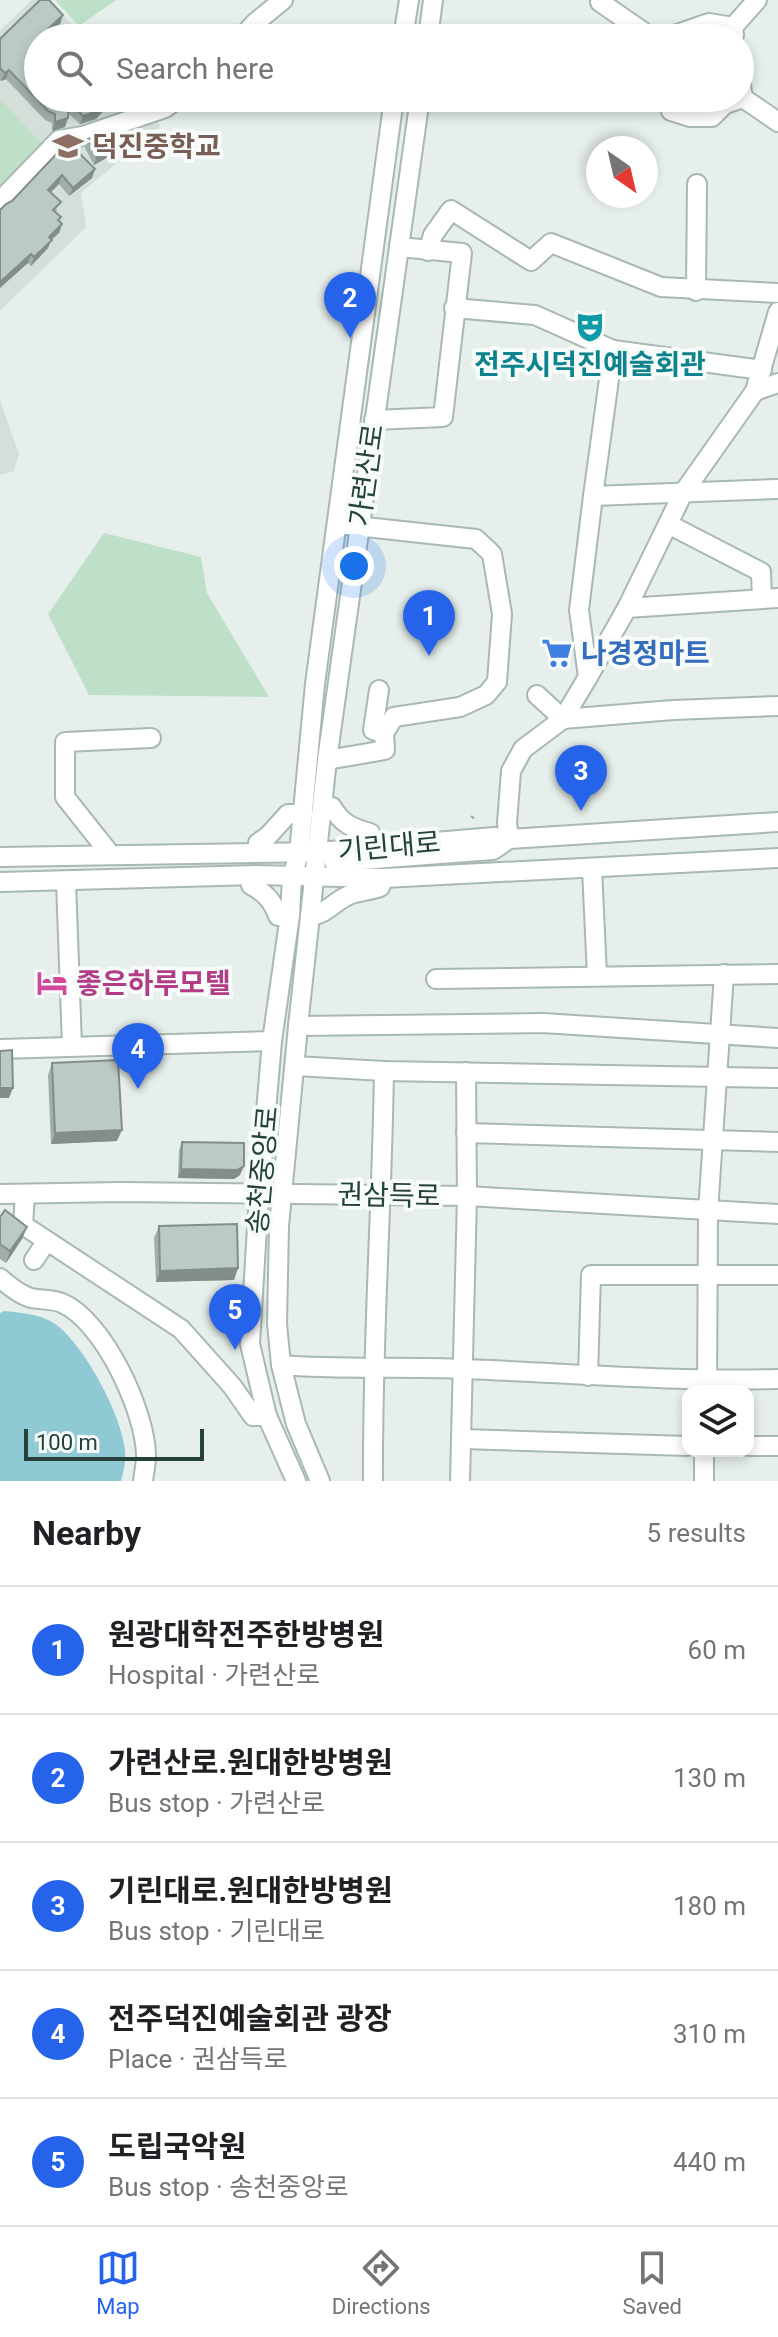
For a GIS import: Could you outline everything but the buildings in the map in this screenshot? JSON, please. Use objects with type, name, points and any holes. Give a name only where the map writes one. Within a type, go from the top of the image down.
[{"type":"street","points":[[254,24],[283,0]]},
{"type":"street","points":[[405,24],[409,0]]},
{"type":"street","points":[[430,24],[433,0]]},
{"type":"street","points":[[740,24],[757,0]]},
{"type":"street","points":[[600,2],[632,24]]},
{"type":"street","points":[[754,106],[778,122]]},
{"type":"street","points":[[0,201],[59,140],[83,136],[153,112]]},
{"type":"street","name":"가련산로","points":[[307,866],[303,814],[315,684],[392,112]]},
{"type":"street","name":"가련산로","points":[[307,866],[323,805],[418,112]]},
{"type":"street","points":[[674,112],[690,117],[712,117],[717,112]]},
{"type":"street","points":[[696,291],[697,184]]},
{"type":"street","points":[[428,251],[433,235],[451,210],[531,261],[551,243],[661,287],[778,293]]},
{"type":"street","points":[[374,420],[443,417],[462,253],[399,247]]},
{"type":"street","points":[[454,308],[535,315],[613,350],[769,384]]},
{"type":"street","points":[[300,1007],[294,998],[307,866],[493,850],[509,839],[507,823],[511,771],[523,749],[563,719],[627,608],[683,493],[769,384],[778,312]]},
{"type":"street","points":[[588,677],[579,610],[613,350]]},
{"type":"street","points":[[593,496],[778,489]]},
{"type":"street","points":[[327,760],[385,750],[384,733],[394,717],[460,707],[486,695],[497,682],[502,614],[492,554],[476,539],[336,524]]},
{"type":"street","points":[[627,608],[770,598],[761,572],[668,524]]},
{"type":"street","points":[[379,690],[373,730],[384,733]]},
{"type":"street","points":[[537,695],[563,719],[778,706]]},
{"type":"street","points":[[111,855],[65,797],[65,742],[151,738]]},
{"type":"street","points":[[323,805],[332,807],[344,823],[370,833],[371,846]]},
{"type":"street","points":[[258,852],[258,843],[288,814],[303,814]]},
{"type":"street","name":"기린대로","points":[[0,882],[250,876],[307,866],[371,846],[778,822]]},
{"type":"street","name":"기린대로","points":[[0,857],[258,852],[307,866],[384,878],[778,858]]},
{"type":"street","name":"송천중앙로","points":[[296,1481],[267,1416],[250,1344],[272,1041],[290,915],[307,866]]},
{"type":"street","name":"송천중앙로","points":[[307,866],[310,916],[279,1226],[277,1324],[281,1365],[296,1424],[320,1481]]},
{"type":"street","points":[[592,868],[597,976]]},
{"type":"street","points":[[250,876],[251,885],[271,900],[278,916],[290,915]]},
{"type":"street","points":[[310,916],[322,914],[351,893],[380,887],[384,878]]},
{"type":"street","points":[[66,882],[72,1046]]},
{"type":"street","points":[[707,1385],[708,1212],[724,974]]},
{"type":"street","points":[[436,979],[778,974]]},
{"type":"street","points":[[298,1026],[543,1023],[778,1038]]},
{"type":"street","points":[[0,1049],[272,1041]]},
{"type":"street","points":[[295,1066],[384,1071],[778,1078]]},
{"type":"street","points":[[373,1481],[372,1368],[382,1195],[384,1071]]},
{"type":"street","points":[[460,1481],[467,1196],[466,1072]]},
{"type":"street","points":[[466,1133],[778,1142]]},
{"type":"street","name":"권삼득로","points":[[0,1194],[467,1196],[778,1214]]},
{"type":"street","points":[[25,1194],[23,1225],[181,1329],[212,1361],[253,1416],[267,1416]]},
{"type":"street","points":[[34,1260],[46,1242]]},
{"type":"street","points":[[588,1376],[591,1275],[778,1275]]},
{"type":"street","points":[[0,1278],[27,1297],[62,1303],[86,1321],[110,1353],[136,1406],[146,1456],[143,1481]]},
{"type":"street","points":[[281,1365],[462,1369],[695,1385]]},
{"type":"street","points":[[717,1385],[778,1379]]},
{"type":"street","points":[[463,1439],[682,1446]]},
{"type":"street","points":[[754,1446],[778,1446]]},
{"type":"street","points":[[704,1457],[704,1481]]},
{"type":"shaded area","name":"덕진중학교","points":[[32,0],[50,0],[71,24],[24,24],[24,112],[149,112],[161,126],[81,193],[86,227],[0,311],[0,30]]},
{"type":"shaded area","points":[[0,400],[19,454],[14,471],[0,475]]},
{"type":"green space","points":[[55,0],[116,0],[82,24],[77,24]]},
{"type":"green space","points":[[0,99],[42,144],[0,189]]},
{"type":"green space","points":[[104,533],[201,557],[207,593],[269,697],[89,695],[48,614]]},
{"type":"water","points":[[4,1311],[52,1322],[80,1350],[117,1419],[125,1450],[121,1481],[0,1481],[0,1313]]},
{"type":"place","name":"덕진중학교","points":[[68,146]]},
{"type":"place","name":"전주시덕진예술회관","points":[[590,327]]},
{"type":"place","name":"가련산로.원대한방병원","points":[[350,338]]},
{"type":"place","name":"나경정마트","points":[[557,653]]},
{"type":"place","name":"원광대학전주한방병원","points":[[429,656]]},
{"type":"place","name":"기린대로.원대한방병원","points":[[581,811]]},
{"type":"place","name":"좋은하루모텔","points":[[52,983]]},
{"type":"place","name":"전주덕진예술회관 광장","points":[[138,1089]]},
{"type":"place","name":"도립국악원","points":[[235,1350]]}]
